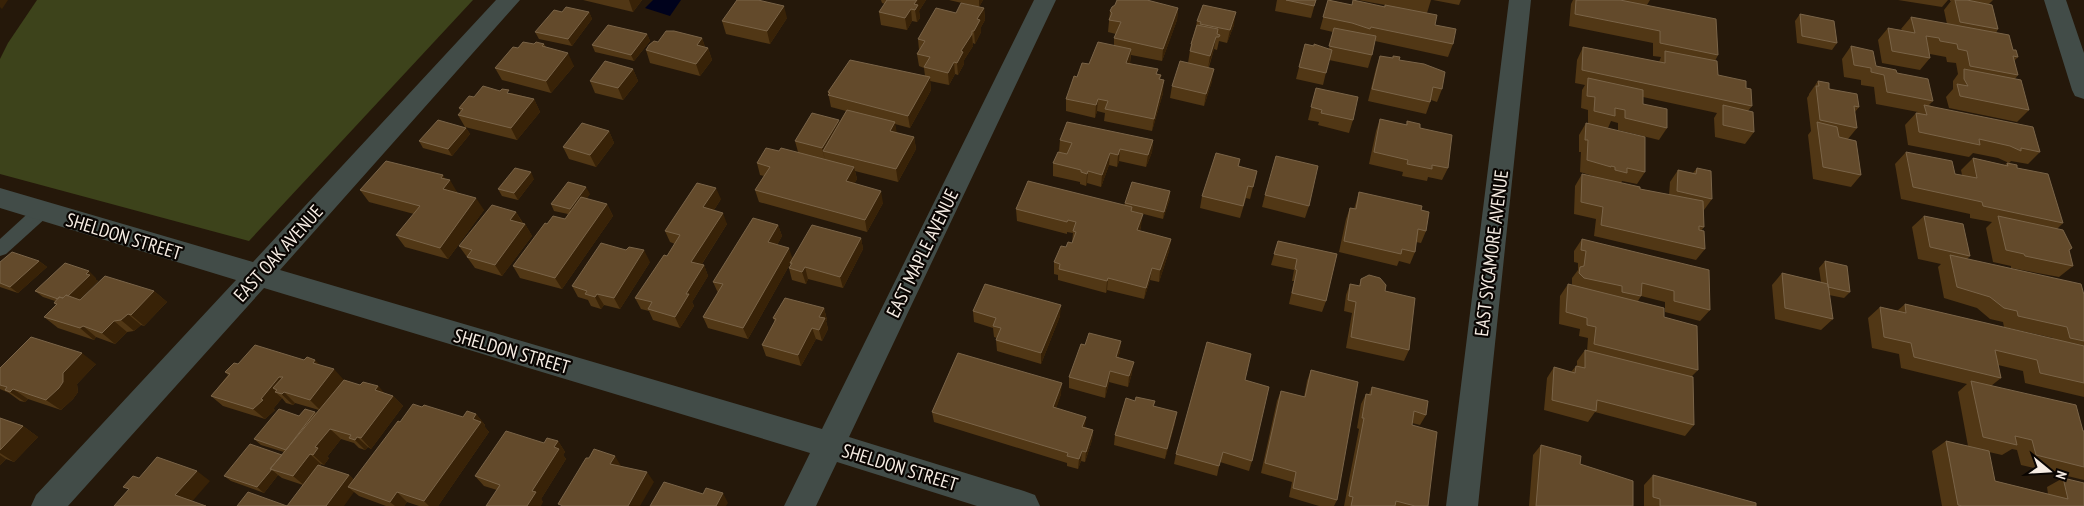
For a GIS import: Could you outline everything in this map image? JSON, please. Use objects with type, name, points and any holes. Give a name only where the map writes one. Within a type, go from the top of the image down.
[{"type":"street","name":"EAST OAK AVENUE","points":[[47,506],[510,0]]},
{"type":"street","name":"EAST MAPLE AVENUE","points":[[800,506],[1045,0]]},
{"type":"street","name":"EAST SYCAMORE AVENUE","points":[[1462,506],[1520,0]]},
{"type":"street","points":[[2055,0],[2084,90]]},
{"type":"street","name":"SHELDON STREET","points":[[0,198],[829,445],[1024,506]]},
{"type":"lane","points":[[0,250],[42,211]]},
{"type":"green space","points":[[37,0],[473,0],[249,241],[0,174],[0,59],[8,43]]},
{"type":"water","points":[[653,0],[681,0],[670,16],[645,8]]},
{"type":"building","points":[[737,0],[758,0],[784,6],[767,31],[722,21]]},
{"type":"building","points":[[887,0],[917,0],[914,4],[918,5],[915,10],[911,9],[905,18],[879,12]]},
{"type":"building","points":[[1117,0],[1147,0],[1178,8],[1163,49],[1114,38],[1121,22],[1109,20],[1112,13],[1110,11]]},
{"type":"building","points":[[1286,0],[1316,0],[1314,6]]},
{"type":"building","points":[[1328,0],[1352,5],[1353,0],[1437,15],[1435,25],[1456,29],[1453,44],[1371,27],[1370,29],[1323,17]]},
{"type":"building","points":[[1576,0],[1620,0],[1716,19],[1718,55],[1660,43],[1660,31],[1575,14]]},
{"type":"building","points":[[1955,0],[1967,0],[1992,5],[1998,29],[1960,22]]},
{"type":"building","points":[[961,3],[984,8],[977,19],[980,20],[961,51],[963,52],[957,63],[954,62],[948,73],[924,67],[930,57],[917,54],[925,41],[918,39],[936,8],[956,13]]},
{"type":"building","points":[[1203,5],[1236,12],[1230,30],[1200,24],[1201,22],[1197,21]]},
{"type":"building","points":[[566,7],[589,12],[568,39],[535,32],[554,10],[562,12]]},
{"type":"building","points":[[1800,14],[1834,21],[1837,43],[1802,36]]},
{"type":"building","points":[[1911,17],[2009,35],[2013,50],[2016,50],[2018,57],[2013,56],[2018,75],[1970,66],[1967,51],[1958,49],[1957,44],[1940,41],[1939,38],[1926,36],[1930,58],[1892,51],[1888,28],[1915,33]]},
{"type":"building","points":[[608,25],[647,34],[631,55],[592,45]]},
{"type":"building","points":[[1197,25],[1218,29],[1217,34],[1220,35],[1216,37],[1210,56],[1190,51]]},
{"type":"building","points":[[1334,28],[1376,36],[1372,55],[1329,46]]},
{"type":"building","points":[[666,31],[674,31],[702,38],[697,45],[708,48],[696,64],[646,50],[654,41],[658,42]]},
{"type":"building","points":[[523,42],[534,44],[536,42],[544,44],[542,46],[568,53],[546,81],[495,68],[513,47],[518,48]]},
{"type":"building","points":[[1098,42],[1131,49],[1126,63],[1158,69],[1156,74],[1161,75],[1159,79],[1164,80],[1154,119],[1105,109],[1108,101],[1098,99],[1096,105],[1066,99],[1074,76],[1077,77],[1082,63],[1089,64]]},
{"type":"building","points":[[1305,44],[1314,46],[1314,44],[1332,50],[1326,73],[1299,67]]},
{"type":"building","points":[[1851,46],[1873,51],[1876,66],[1896,70],[1897,73],[1928,79],[1933,101],[1887,92],[1884,75],[1871,72],[1871,68],[1854,65]]},
{"type":"building","points":[[1583,47],[1665,63],[1665,51],[1717,61],[1718,75],[1746,81],[1746,88],[1751,89],[1752,106],[1582,70]]},
{"type":"building","points":[[1380,56],[1400,57],[1399,60],[1424,64],[1445,72],[1442,89],[1433,87],[1430,102],[1372,89]]},
{"type":"building","points":[[850,60],[930,77],[908,116],[828,95],[830,93],[828,92]]},
{"type":"building","points":[[605,61],[633,69],[618,88],[590,81]]},
{"type":"building","points":[[1180,61],[1214,69],[1206,94],[1172,86]]},
{"type":"building","points":[[1964,69],[2021,80],[2029,110],[1960,96],[1957,84],[1968,86],[1964,79]]},
{"type":"building","points":[[1588,78],[1643,90],[1643,104],[1667,109],[1667,128],[1625,118],[1625,110],[1615,108],[1615,116],[1594,111],[1595,97],[1587,96]]},
{"type":"building","points":[[1818,81],[1829,83],[1829,89],[1857,94],[1859,107],[1854,106],[1857,128],[1820,120],[1816,86],[1819,86]]},
{"type":"building","points":[[483,86],[500,91],[502,89],[509,90],[507,93],[534,99],[511,128],[458,115],[463,109],[459,108],[469,96],[474,97]]},
{"type":"building","points":[[1316,88],[1358,97],[1353,120],[1321,113],[1322,110],[1311,107]]},
{"type":"building","points":[[1723,105],[1753,112],[1754,132],[1723,125]]},
{"type":"building","points":[[1924,105],[2033,127],[2040,152],[2021,148],[2021,151],[2010,146],[1979,139],[1980,145],[1919,132],[1916,113],[1927,115]]},
{"type":"building","points":[[847,110],[895,122],[890,131],[914,137],[896,169],[823,151]]},
{"type":"building","points":[[812,113],[839,120],[822,148],[795,141]]},
{"type":"building","points":[[1380,119],[1407,125],[1407,121],[1420,124],[1420,128],[1452,135],[1448,168],[1432,165],[1432,169],[1407,164],[1408,160],[1374,152]]},
{"type":"building","points":[[438,120],[466,128],[448,149],[419,141]]},
{"type":"building","points":[[1067,122],[1153,140],[1148,155],[1120,149],[1118,155],[1110,153],[1102,175],[1088,171],[1087,174],[1081,172],[1081,170],[1053,163],[1058,152],[1067,154],[1072,143],[1060,140]]},
{"type":"building","points":[[1817,122],[1837,127],[1839,137],[1856,141],[1861,175],[1823,167]]},
{"type":"building","points":[[582,123],[609,131],[590,155],[563,147]]},
{"type":"building","points":[[1586,123],[1645,137],[1645,172],[1627,168],[1627,173],[1615,170],[1615,167],[1587,160],[1588,140],[1585,140]]},
{"type":"building","points":[[766,148],[779,151],[781,148],[854,167],[846,181],[881,191],[865,220],[755,190],[770,167],[757,163]]},
{"type":"building","points":[[1906,152],[1952,161],[1955,174],[1977,178],[1973,158],[2008,166],[2007,163],[2017,165],[2017,168],[2048,174],[2063,223],[1983,206],[1982,202],[1913,187]]},
{"type":"building","points":[[1216,153],[1240,159],[1238,166],[1257,171],[1253,187],[1248,186],[1243,206],[1202,196]]},
{"type":"building","points":[[1276,156],[1318,166],[1309,206],[1265,195]]},
{"type":"building","points":[[386,161],[443,175],[441,178],[450,180],[443,189],[476,198],[440,248],[396,235],[420,206],[360,190]]},
{"type":"building","points":[[515,168],[531,172],[514,193],[498,189]]},
{"type":"building","points":[[1697,168],[1711,171],[1712,199],[1677,191],[1678,170],[1696,174]]},
{"type":"building","points":[[1582,174],[1640,187],[1640,189],[1703,201],[1704,227],[1699,226],[1699,230],[1704,231],[1705,249],[1601,225],[1603,207],[1581,202]]},
{"type":"building","points":[[1028,181],[1132,207],[1131,211],[1143,214],[1137,230],[1171,239],[1160,270],[1152,268],[1146,288],[1108,278],[1107,281],[1059,269],[1060,264],[1054,262],[1061,246],[1066,247],[1068,242],[1072,243],[1076,232],[1073,231],[1076,222],[1068,220],[1067,222],[1016,209]]},
{"type":"building","points":[[568,182],[586,187],[570,209],[551,204]]},
{"type":"building","points":[[1132,182],[1170,191],[1164,212],[1125,203]]},
{"type":"building","points":[[697,183],[716,188],[703,207],[723,213],[691,262],[704,265],[686,294],[689,294],[675,317],[648,309],[652,302],[635,298],[664,255],[667,256],[680,235],[665,231]]},
{"type":"building","points":[[1359,192],[1422,206],[1421,210],[1429,212],[1426,231],[1418,229],[1415,252],[1402,249],[1401,254],[1344,241],[1350,208],[1356,209]]},
{"type":"building","points":[[581,197],[607,204],[555,278],[513,266],[545,223],[547,224],[553,216],[565,219]]},
{"type":"building","points":[[492,205],[516,212],[510,220],[525,224],[495,265],[467,257],[472,250],[459,246]]},
{"type":"building","points":[[1924,216],[1963,224],[1970,256],[1930,247]]},
{"type":"building","points":[[1998,216],[2063,230],[2072,248],[2069,250],[2073,266],[2006,250]]},
{"type":"building","points":[[753,218],[778,225],[768,242],[789,248],[743,328],[703,317],[723,284],[713,282]]},
{"type":"building","points":[[812,225],[861,238],[840,277],[805,267],[802,272],[789,268]]},
{"type":"building","points":[[1582,239],[1709,270],[1710,310],[1674,301],[1674,291],[1642,283],[1641,296],[1622,292],[1622,286],[1584,278],[1579,273],[1580,267],[1584,266],[1586,251],[1581,250]]},
{"type":"building","points":[[1278,241],[1337,254],[1326,301],[1292,293],[1297,270],[1295,269],[1297,259],[1274,254]]},
{"type":"building","points":[[601,243],[626,250],[629,247],[644,250],[614,298],[597,294],[595,297],[585,294],[587,291],[572,286]]},
{"type":"building","points":[[12,252],[39,261],[10,287],[0,283],[0,262]]},
{"type":"building","points":[[1950,255],[2081,284],[2084,295],[2084,341],[2070,338],[2067,327],[2018,316],[2017,311],[2004,308],[1990,297],[1957,287]]},
{"type":"building","points":[[1825,261],[1847,266],[1850,292],[1828,287]]},
{"type":"building","points":[[65,263],[89,271],[86,274],[90,275],[68,296],[66,295],[63,298],[59,297],[58,299],[35,291]]},
{"type":"building","points":[[1782,273],[1828,284],[1833,319],[1785,308]]},
{"type":"building","points":[[1369,275],[1380,278],[1386,285],[1385,291],[1415,298],[1409,350],[1351,337],[1356,302],[1348,300],[1350,284],[1360,286],[1361,279]]},
{"type":"building","points":[[105,276],[154,291],[131,315],[128,314],[121,320],[114,321],[102,333],[83,326],[80,328],[44,317],[57,304],[54,303],[59,297],[63,298],[66,295],[80,300]]},
{"type":"building","points":[[985,284],[1061,305],[1041,353],[996,340],[1001,328],[993,326],[996,318],[973,311]]},
{"type":"building","points":[[1568,284],[1664,308],[1664,317],[1697,326],[1698,370],[1594,344],[1596,327],[1587,325],[1587,318],[1566,312]]},
{"type":"building","points":[[785,298],[824,308],[819,317],[825,318],[819,330],[812,328],[798,355],[762,345],[776,319],[773,318]]},
{"type":"building","points":[[1905,304],[2084,346],[2084,383],[2040,373],[2037,360],[1995,350],[2001,378],[1914,357],[1911,343],[1884,337],[1880,307],[1906,313]]},
{"type":"building","points":[[1089,333],[1121,341],[1116,357],[1134,362],[1129,376],[1110,371],[1106,387],[1069,377],[1081,344],[1085,345]]},
{"type":"building","points":[[31,337],[82,353],[63,373],[63,382],[59,388],[46,400],[13,389],[10,392],[5,390],[7,387],[0,385],[0,368]]},
{"type":"building","points":[[1207,342],[1251,354],[1245,380],[1269,387],[1252,461],[1223,452],[1219,466],[1176,454]]},
{"type":"building","points":[[255,345],[304,360],[307,357],[315,360],[313,363],[334,369],[310,400],[284,392],[282,394],[275,392],[277,390],[273,388],[283,377],[279,377],[261,399],[263,400],[253,409],[211,396],[230,374],[225,372],[234,363],[238,364]]},
{"type":"building","points":[[1585,350],[1693,377],[1694,425],[1597,400],[1596,411],[1552,400],[1554,367],[1575,373],[1576,366],[1585,368]]},
{"type":"building","points":[[958,353],[1062,383],[1053,407],[1086,417],[1082,427],[1093,430],[1086,452],[1082,451],[1079,459],[1067,456],[1068,453],[932,412]]},
{"type":"building","points":[[1311,370],[1358,382],[1337,500],[1293,488],[1296,472],[1265,463],[1281,391],[1305,397]]},
{"type":"building","points":[[344,380],[360,385],[363,382],[378,386],[375,390],[393,396],[361,438],[357,437],[355,440],[349,438],[351,435],[330,429],[315,447],[318,448],[313,455],[310,454],[293,476],[270,469]]},
{"type":"building","points":[[1971,381],[2076,405],[2084,431],[2084,467],[2036,455],[2032,440],[2015,436],[2017,445],[1983,437]]},
{"type":"building","points":[[1372,387],[1428,401],[1426,415],[1414,411],[1412,425],[1437,432],[1428,506],[1415,506],[1396,501],[1395,506],[1351,506],[1353,497],[1349,496],[1364,418],[1362,418],[1366,394],[1371,395]]},
{"type":"building","points":[[1136,397],[1155,401],[1153,406],[1177,412],[1167,449],[1115,435],[1126,398],[1135,401]]},
{"type":"building","points":[[413,404],[422,407],[424,405],[463,417],[467,411],[476,414],[473,419],[481,422],[424,501],[397,492],[390,502],[348,487],[398,421],[400,422]]},
{"type":"building","points":[[279,409],[299,416],[305,409],[315,412],[286,450],[254,439]]},
{"type":"building","points":[[0,418],[23,426],[0,450]]},
{"type":"building","points":[[506,431],[544,443],[547,438],[558,441],[554,447],[559,449],[532,491],[536,492],[527,506],[486,506],[500,485],[475,476]]},
{"type":"building","points":[[1946,441],[1989,451],[1995,481],[2068,499],[2063,478],[2084,483],[2084,506],[1958,505]]},
{"type":"building","points":[[250,444],[282,455],[257,487],[224,476]]},
{"type":"building","points":[[1541,445],[1581,456],[1580,464],[1633,481],[1633,506],[1536,506]]},
{"type":"building","points":[[594,449],[615,456],[610,464],[647,472],[628,506],[563,506],[558,504],[586,458],[589,458]]},
{"type":"building","points":[[157,457],[197,471],[175,495],[206,506],[114,506],[129,489],[123,487],[133,476],[139,478]]},
{"type":"building","points":[[318,465],[349,475],[326,506],[287,506]]},
{"type":"building","points":[[1653,475],[1756,503],[1756,506],[1660,506],[1660,499],[1653,497]]},
{"type":"building","points":[[664,482],[703,494],[706,488],[723,493],[716,506],[650,506]]},
{"type":"building","points":[[248,492],[287,506],[237,506]]}]
